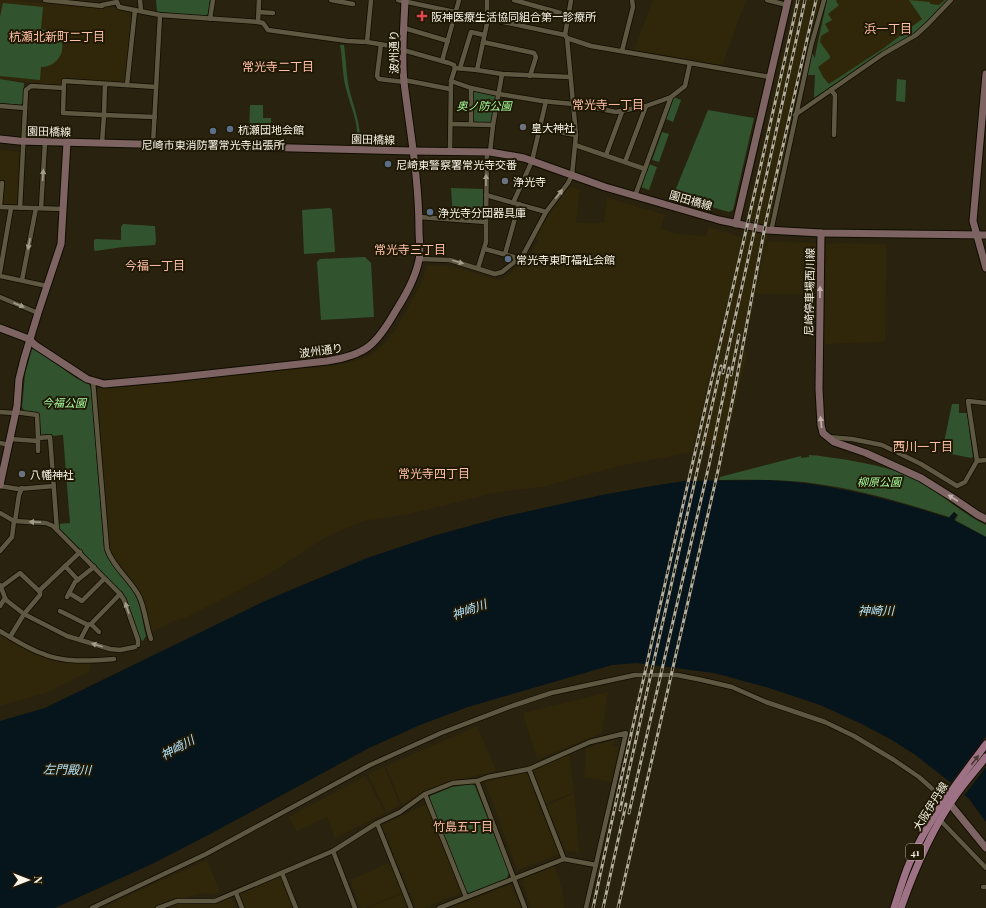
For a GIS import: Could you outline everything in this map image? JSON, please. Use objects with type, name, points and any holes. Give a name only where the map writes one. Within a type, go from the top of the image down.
[{"type":"main road","name":"大阪伊丹線","points":[[894,908],[909,864],[926,832],[986,744]]},
{"type":"main road","name":"大阪伊丹線","points":[[901,908],[913,872],[940,820],[948,801],[986,757]]},
{"type":"street","points":[[45,0],[77,2],[102,6],[117,1],[119,7],[160,15],[258,22],[263,23],[268,30],[347,41],[381,44],[442,61],[458,68],[502,74],[570,77]]},
{"type":"street","points":[[140,0],[140,11]]},
{"type":"street","points":[[210,19],[213,0]]},
{"type":"street","points":[[258,22],[259,0]]},
{"type":"street","points":[[331,0],[352,3]]},
{"type":"street","points":[[367,42],[371,0]]},
{"type":"street","points":[[403,0],[421,2],[456,12],[566,37],[592,46],[770,77]]},
{"type":"street","name":"波州通り","points":[[0,328],[30,339],[35,345],[87,379],[104,384],[320,362],[351,356],[370,347],[384,332],[409,288],[420,259],[416,167],[412,151],[404,81],[403,0]]},
{"type":"street","points":[[442,61],[459,0]]},
{"type":"street","points":[[477,70],[487,19],[488,0]]},
{"type":"street","points":[[514,0],[568,15]]},
{"type":"street","points":[[420,259],[450,260],[495,274],[502,272],[523,255],[546,212],[568,183],[572,175],[576,135],[566,37],[571,0]]},
{"type":"street","points":[[622,51],[633,7],[632,0]]},
{"type":"street","points":[[736,224],[788,2],[767,0]]},
{"type":"street","points":[[771,231],[795,115],[811,46],[824,0]]},
{"type":"street","points":[[795,115],[883,54],[916,35],[951,0]]},
{"type":"street","points":[[127,85],[135,10]]},
{"type":"street","points":[[259,12],[273,13]]},
{"type":"street","points":[[153,144],[160,15]]},
{"type":"street","points":[[404,28],[448,41]]},
{"type":"street","points":[[450,151],[451,81],[458,68],[471,32],[484,35]]},
{"type":"street","points":[[483,42],[534,53],[536,57],[530,76]]},
{"type":"street","points":[[381,44],[377,76],[378,79],[404,81],[450,89]]},
{"type":"street","points":[[451,81],[471,88],[499,94],[622,112],[646,106],[671,97],[685,86],[690,63]]},
{"type":"street","points":[[478,268],[486,242],[488,152],[502,74]]},
{"type":"street","points":[[986,74],[983,139],[973,222],[986,268]]},
{"type":"street","points":[[155,117],[63,113],[64,81],[156,87]]},
{"type":"street","points":[[102,143],[105,84]]},
{"type":"street","points":[[20,208],[26,90],[31,86],[64,88]]},
{"type":"street","points":[[471,88],[471,124]]},
{"type":"street","points":[[831,90],[835,95],[834,135]]},
{"type":"street","points":[[635,196],[671,97]]},
{"type":"street","points":[[513,203],[532,161],[546,101]]},
{"type":"street","points":[[0,106],[25,108]]},
{"type":"street","points":[[625,162],[646,106]]},
{"type":"street","points":[[606,156],[622,112]]},
{"type":"street","points":[[451,124],[493,125]]},
{"type":"street","points":[[540,129],[576,135]]},
{"type":"street","name":"園田橋線","points":[[0,140],[488,152],[532,161],[635,196],[736,224]]},
{"type":"street","points":[[22,280],[38,208],[45,142]]},
{"type":"street","points":[[54,486],[22,488],[0,486],[17,406],[19,379],[38,313],[61,244],[68,142]]},
{"type":"street","points":[[575,145],[645,169]]},
{"type":"street","points":[[2,183],[0,206],[11,208],[63,209]]},
{"type":"street","points":[[486,195],[546,212]]},
{"type":"street","points":[[505,254],[519,204]]},
{"type":"street","points":[[0,272],[11,208]]},
{"type":"street","points":[[419,217],[486,222]]},
{"type":"street","name":"尼崎停車場西川線","points":[[736,224],[771,231],[821,233],[819,389],[821,425],[823,433],[827,437]]},
{"type":"street","points":[[821,233],[986,235]]},
{"type":"street","points":[[485,249],[514,256],[516,260]]},
{"type":"street","points":[[0,276],[47,286]]},
{"type":"street","points":[[0,297],[38,313]]},
{"type":"street","points":[[93,381],[107,549],[111,559],[134,587],[140,598],[151,639]]},
{"type":"street","points":[[827,437],[852,439],[882,445],[920,464],[957,486],[966,482],[977,461],[968,401],[986,402]]},
{"type":"street","points":[[0,412],[15,412],[37,415],[38,451]]},
{"type":"street","points":[[0,443],[50,437],[57,530]]},
{"type":"street","points":[[827,437],[834,442],[893,464],[921,478],[986,519]]},
{"type":"street","points":[[977,461],[986,460]]},
{"type":"street","points":[[1,548],[13,534],[19,494],[22,488]]},
{"type":"street","points":[[0,513],[15,521],[46,523],[53,526],[80,552],[124,600],[138,640],[137,646],[120,650],[110,649],[80,640],[51,628],[24,614],[5,598],[0,586],[20,573],[40,592]]},
{"type":"street","points":[[10,637],[24,614],[40,595],[40,592],[80,552]]},
{"type":"street","points":[[66,566],[78,580]]},
{"type":"street","points":[[94,567],[75,582],[68,595],[82,601],[104,579]]},
{"type":"street","points":[[80,640],[89,625],[120,594]]},
{"type":"street","points":[[0,606],[5,598]]},
{"type":"street","points":[[60,611],[89,625],[99,632]]},
{"type":"street","points":[[0,631],[41,654],[52,657],[91,661],[114,659]]},
{"type":"street","points":[[92,908],[206,854],[370,765],[441,733],[551,693],[635,675],[682,676],[732,687],[766,702],[825,722],[854,736],[919,777],[948,801],[986,848]]},
{"type":"street","points":[[158,908],[177,901],[215,901],[333,851],[377,823],[400,812],[426,794],[453,783],[476,781],[529,769],[583,745],[626,732],[586,908]]},
{"type":"street","points":[[529,769],[564,859]]},
{"type":"street","points":[[476,781],[525,908]]},
{"type":"street","points":[[426,794],[466,898]]},
{"type":"street","points":[[940,820],[960,839],[986,868]]},
{"type":"street","points":[[377,823],[411,908]]},
{"type":"street","points":[[333,851],[355,908]]},
{"type":"street","points":[[440,908],[564,859],[596,865]]},
{"type":"street","points":[[282,872],[296,908]]},
{"type":"street","points":[[236,893],[242,908]]},
{"type":"shaded area","points":[[0,0],[104,8],[104,6],[132,11],[126,81],[124,83],[65,78],[61,86],[0,79]]},
{"type":"shaded area","points":[[653,0],[746,0],[722,65],[634,50]]},
{"type":"shaded area","points":[[795,0],[821,0],[819,10],[809,34],[744,350],[747,354],[726,444],[695,446],[730,287],[692,452],[615,467],[542,487],[485,495],[409,514],[364,521],[326,537],[263,578],[185,618],[173,621],[152,632],[148,625],[144,601],[136,586],[112,556],[108,544],[97,389],[100,387],[108,388],[337,365],[356,361],[372,354],[383,345],[395,330],[422,282],[427,265],[451,266],[498,280],[504,278],[527,259],[539,240],[535,238],[552,209],[570,186],[580,190],[576,223],[604,223],[607,197],[665,215],[661,229],[677,234],[706,236],[709,227],[741,237],[740,246]]},
{"type":"shaded area","points":[[827,0],[948,0],[937,13],[915,33],[884,51],[814,98],[815,75],[806,75],[811,51],[815,58]]},
{"type":"shaded area","points":[[0,150],[21,152],[19,203],[17,205],[0,205]]},
{"type":"shaded area","points":[[767,241],[816,243],[817,294],[756,294]]},
{"type":"shaded area","points":[[828,244],[885,244],[887,246],[885,340],[883,342],[824,343],[826,246]]},
{"type":"shaded area","points":[[0,634],[35,653],[52,660],[60,662],[90,663],[89,671],[45,693],[0,706]]},
{"type":"shaded area","points":[[608,692],[602,733],[537,759],[523,713]]},
{"type":"shaded area","points":[[477,726],[496,771],[453,781],[421,794],[402,805],[386,766]]},
{"type":"shaded area","points":[[614,740],[613,746],[619,747],[611,782],[584,777],[586,748]]},
{"type":"shaded area","points":[[569,754],[574,792],[545,804],[533,769]]},
{"type":"shaded area","points":[[384,767],[400,805],[387,813],[368,774]]},
{"type":"shaded area","points":[[527,771],[541,811],[560,854],[517,870],[485,782]]},
{"type":"shaded area","points":[[365,776],[385,813],[335,838],[327,817],[297,831],[289,817]]},
{"type":"shaded area","points":[[574,793],[579,852],[566,851],[546,806]]},
{"type":"shaded area","points":[[427,804],[461,893],[424,908],[416,908],[382,825]]},
{"type":"shaded area","points":[[207,860],[220,893],[201,894],[168,901],[154,908],[101,908]]},
{"type":"shaded area","points":[[391,862],[403,892],[365,908],[361,908],[350,880]]},
{"type":"shaded area","points":[[554,864],[563,892],[564,908],[531,908],[521,877]]},
{"type":"shaded area","points":[[280,869],[294,908],[240,908],[233,891]]},
{"type":"shaded area","points":[[511,884],[521,908],[451,908]]},
{"type":"shaded area","points":[[229,892],[236,908],[164,908],[170,905],[212,898]]},
{"type":"shaded area","points":[[403,893],[409,908],[368,908]]},
{"type":"green space","points":[[156,0],[210,0],[208,14],[205,16],[157,12]]},
{"type":"green space","points":[[827,0],[836,0],[839,5],[828,14],[832,20],[825,24],[829,31],[821,36],[820,42],[830,58],[818,67],[823,77],[829,84],[884,48],[922,19],[909,0],[930,2],[930,4],[939,5],[945,0],[948,0],[937,13],[915,33],[884,51],[814,98],[815,75],[806,75],[811,51],[815,58]]},
{"type":"green space","points":[[3,3],[43,7],[41,29],[53,32],[62,42],[61,53],[58,59],[48,66],[41,67],[40,80],[0,76],[0,17]]},
{"type":"green space","points":[[340,45],[344,45],[349,90],[359,124],[360,138],[357,138],[355,120],[345,86]]},
{"type":"green space","points":[[0,79],[24,83],[23,103],[20,105],[0,103]]},
{"type":"green space","points":[[897,79],[906,80],[905,102],[896,101]]},
{"type":"green space","name":"奥ノ防公園","points":[[475,90],[497,95],[492,123],[475,122],[473,120],[473,92]]},
{"type":"green space","points":[[674,97],[681,100],[673,122],[666,119]]},
{"type":"green space","points":[[250,105],[263,105],[263,118],[271,118],[271,136],[249,135]]},
{"type":"green space","points":[[708,110],[754,118],[733,210],[729,212],[673,196]]},
{"type":"green space","points":[[662,132],[669,134],[659,162],[652,160]]},
{"type":"green space","points":[[649,164],[657,167],[649,190],[641,187]]},
{"type":"green space","points":[[451,188],[483,189],[483,218],[453,217]]},
{"type":"green space","points":[[330,208],[332,210],[335,252],[304,254],[302,210]]},
{"type":"green space","points":[[123,224],[155,226],[155,245],[95,251],[94,240],[96,239],[121,240],[121,227]]},
{"type":"green space","points":[[365,257],[371,263],[374,317],[321,320],[317,262],[320,259]]},
{"type":"green space","name":"今福公園","points":[[32,349],[35,349],[76,378],[89,384],[91,389],[104,549],[109,560],[127,583],[137,599],[146,636],[143,641],[140,639],[122,593],[106,579],[81,550],[58,527],[58,524],[70,523],[63,435],[41,435],[39,413],[24,411],[22,407],[25,374]]},
{"type":"green space","points":[[952,404],[959,404],[959,413],[967,413],[973,457],[971,458],[942,452]]},
{"type":"green space","name":"柳原公園","points":[[809,455],[817,455],[874,465],[905,474],[932,489],[970,516],[986,525],[986,537],[955,520],[958,515],[954,512],[949,517],[896,501],[859,492],[804,482],[719,480],[720,477],[801,456],[801,458],[809,457]]},
{"type":"green space","points":[[472,784],[475,786],[509,872],[507,878],[469,893],[466,892],[429,799],[430,796],[452,787]]},
{"type":"water","name":"神崎川","points":[[768,480],[837,488],[905,504],[949,518],[954,512],[957,515],[954,519],[955,521],[986,537],[986,822],[969,799],[914,754],[860,723],[820,705],[766,687],[714,673],[637,663],[612,665],[468,707],[420,725],[369,748],[154,863],[55,908],[0,908],[0,721],[45,708],[267,600],[367,558],[433,536],[502,517],[646,487],[684,481]]},
{"type":"pier","points":[[986,736],[986,767],[963,797],[950,784]]},
{"type":"railway","points":[[593,908],[643,680],[798,0]]},
{"type":"railway","points":[[723,373],[805,0]]},
{"type":"railway","points":[[618,908],[719,466],[766,221],[816,0]]},
{"type":"railway","points":[[731,375],[739,335]]},
{"type":"railway","points":[[620,810],[721,366]]},
{"type":"railway","points":[[629,813],[709,465],[729,368]]},
{"type":"railway","points":[[603,908],[626,804]]},
{"type":"place","name":"阪神医療生活協同組合第一診療所","points":[[422,16]]},
{"type":"place","name":"皇大神社","points":[[523,127]]},
{"type":"place","name":"杭瀬団地会館","points":[[230,129]]},
{"type":"place","name":"尼崎市東消防署常光寺出張所","points":[[213,131]]},
{"type":"place","name":"尼崎東警察署常光寺交番","points":[[388,164]]},
{"type":"place","name":"浄光寺","points":[[505,181]]},
{"type":"place","name":"浄光寺分団器具庫","points":[[430,212]]},
{"type":"place","name":"常光寺東町福祉会館","points":[[508,259]]},
{"type":"place","name":"八幡神社","points":[[22,474]]},
{"type":"district","name":"浜一丁目","points":[[888,28]]},
{"type":"district","name":"杭瀬北新町二丁目","points":[[57,36]]},
{"type":"district","name":"常光寺二丁目","points":[[278,66]]},
{"type":"district","name":"常光寺一丁目","points":[[608,104]]},
{"type":"district","name":"常光寺三丁目","points":[[410,249]]},
{"type":"district","name":"今福一丁目","points":[[155,265]]},
{"type":"district","name":"西川一丁目","points":[[923,446]]},
{"type":"district","name":"常光寺四丁目","points":[[434,473]]},
{"type":"district","name":"竹島五丁目","points":[[463,826]]},
{"type":"water label","name":"左門殿川","points":[[67,769]]}]
